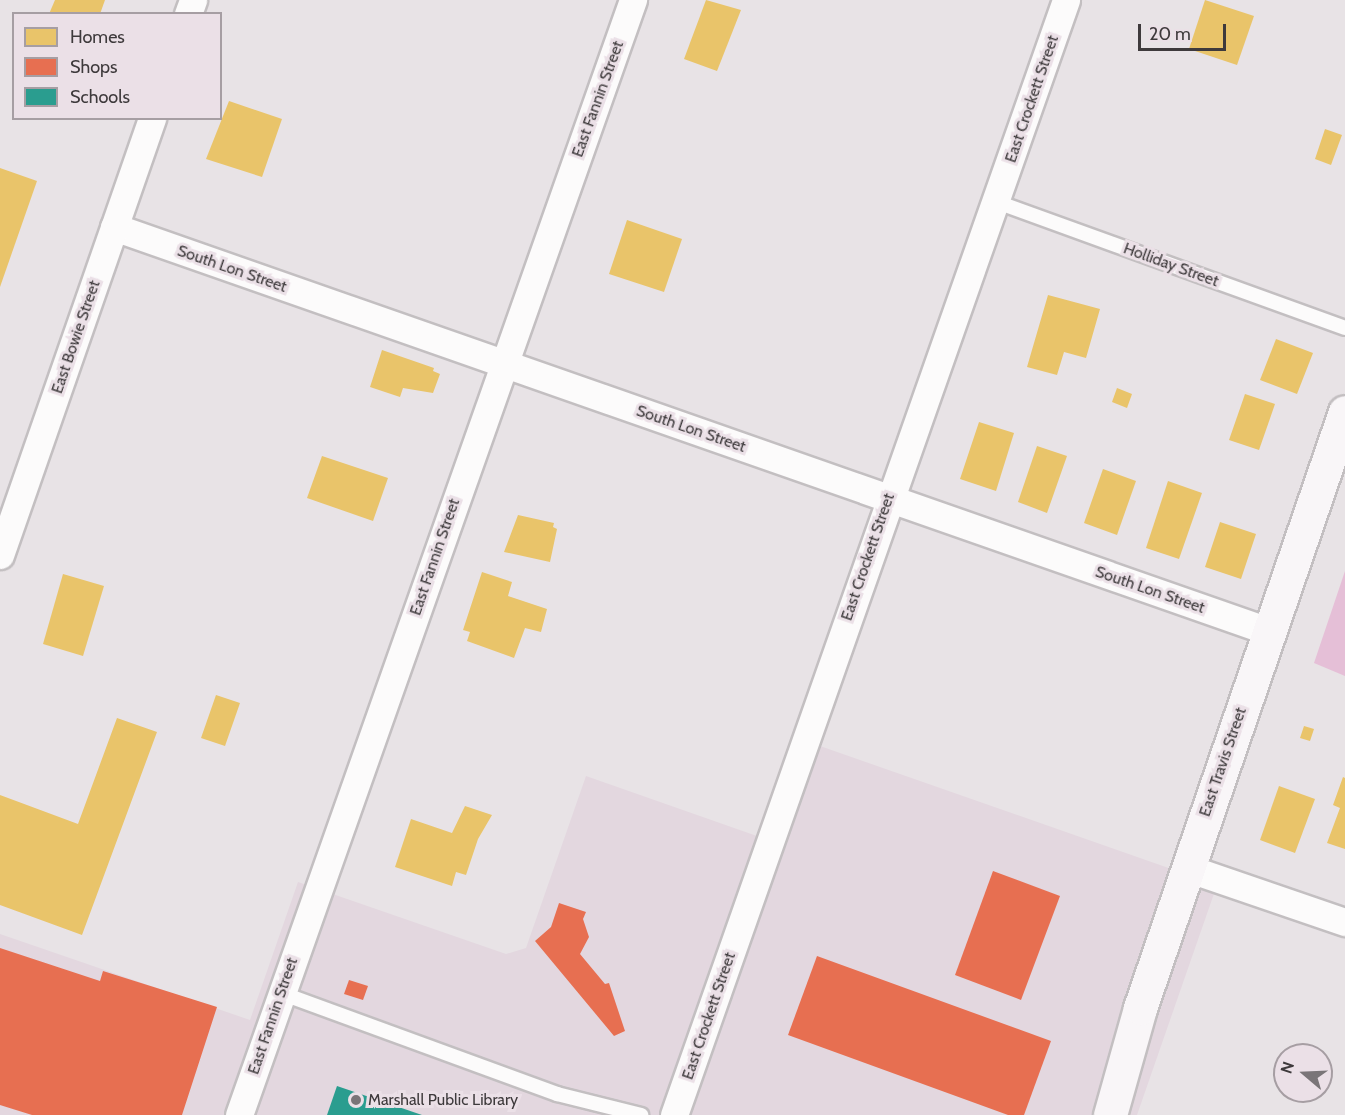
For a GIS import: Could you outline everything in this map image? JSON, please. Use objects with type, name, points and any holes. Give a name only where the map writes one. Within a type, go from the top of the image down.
[{"type":"street","name":"East Fannin Street","points":[[238,1115],[633,0]]},
{"type":"street","name":"East Crockett Street","points":[[674,1115],[888,498],[996,202],[1066,0]]},
{"type":"street","name":"East Bowie Street","points":[[0,555],[151,120]]},
{"type":"street","name":"South Lon Street","points":[[114,227],[1268,631]]},
{"type":"street","name":"East Travis Street","points":[[1110,1115],[1140,1008],[1345,412]]},
{"type":"street","points":[[1187,868],[1345,922]]},
{"type":"lane","name":"Holliday Street","points":[[996,202],[1345,328]]},
{"type":"lane","points":[[282,993],[597,1110],[642,1115]]},
{"type":"shaded area","points":[[1345,571],[1345,676],[1314,663]]},
{"type":"shaded area","points":[[820,746],[1217,885],[1137,1115],[0,1115],[0,934],[250,1020],[298,882],[506,954],[526,948],[586,776],[785,846]]},
{"type":"building: Homes","points":[[55,0],[105,0],[101,12],[50,12]]},
{"type":"building: Homes","points":[[706,0],[741,10],[717,71],[684,59]]},
{"type":"building: Homes","points":[[1205,0],[1254,16],[1237,65],[1189,49]]},
{"type":"building: Homes","points":[[229,101],[282,119],[262,177],[206,159]]},
{"type":"building: Homes","points":[[1325,129],[1342,135],[1331,165],[1315,159]]},
{"type":"building: Homes","points":[[0,168],[37,181],[0,287]]},
{"type":"building: Homes","points":[[627,220],[682,239],[664,292],[609,274]]},
{"type":"building: Homes","points":[[1048,295],[1100,309],[1086,358],[1064,352],[1057,375],[1027,367]]},
{"type":"building: Homes","points":[[1276,339],[1313,353],[1297,394],[1260,380]]},
{"type":"building: Homes","points":[[382,350],[434,368],[433,371],[440,374],[433,393],[403,388],[400,397],[370,387]]},
{"type":"building: Homes","points":[[1117,388],[1132,394],[1127,408],[1112,402]]},
{"type":"building: Homes","points":[[1245,394],[1275,404],[1259,450],[1229,440]]},
{"type":"building: Homes","points":[[979,422],[1014,433],[996,491],[960,479]]},
{"type":"building: Homes","points":[[1037,446],[1067,456],[1047,513],[1018,502]]},
{"type":"building: Homes","points":[[322,456],[388,478],[373,521],[307,498]]},
{"type":"building: Homes","points":[[1103,469],[1136,481],[1117,535],[1084,523]]},
{"type":"building: Homes","points":[[1168,481],[1202,493],[1179,559],[1146,548]]},
{"type":"building: Homes","points":[[518,515],[554,523],[553,527],[557,529],[550,562],[504,552]]},
{"type":"building: Homes","points":[[1220,522],[1256,534],[1241,579],[1205,567]]},
{"type":"building: Homes","points":[[482,572],[512,582],[508,596],[547,609],[541,632],[525,628],[514,658],[467,641],[470,632],[463,630]]},
{"type":"building: Homes","points":[[63,574],[104,586],[83,656],[43,644]]},
{"type":"building: Homes","points":[[216,695],[240,703],[225,746],[201,738]]},
{"type":"building: Homes","points":[[117,718],[157,732],[82,935],[0,905],[0,795],[78,824]]},
{"type":"building: Homes","points":[[1304,726],[1314,729],[1310,741],[1300,738]]},
{"type":"building: Homes","points":[[1343,777],[1345,778],[1345,849],[1327,843],[1340,808],[1333,805]]},
{"type":"building: Homes","points":[[1279,786],[1315,799],[1295,853],[1260,840]]},
{"type":"building: Homes","points":[[465,806],[492,815],[478,839],[466,875],[456,872],[452,886],[395,867],[411,819],[452,833]]},
{"type":"building: Shops","points":[[993,871],[1060,896],[1021,1000],[955,975]]},
{"type":"building: Shops","points":[[559,903],[586,912],[583,919],[589,937],[580,954],[605,984],[609,983],[625,1031],[614,1036],[535,941],[551,927]]},
{"type":"building: Shops","points":[[0,948],[100,981],[103,971],[217,1007],[182,1115],[32,1115],[0,1105]]},
{"type":"building: Shops","points":[[817,956],[1051,1041],[1024,1115],[1008,1115],[788,1035]]},
{"type":"building: Shops","points":[[349,980],[368,986],[363,1000],[344,994]]},
{"type":"building: Schools","name":"Marshall Public Library","points":[[337,1086],[422,1115],[327,1115]]},
{"type":"place","name":"Marshall Public Library","points":[[356,1100]]}]
